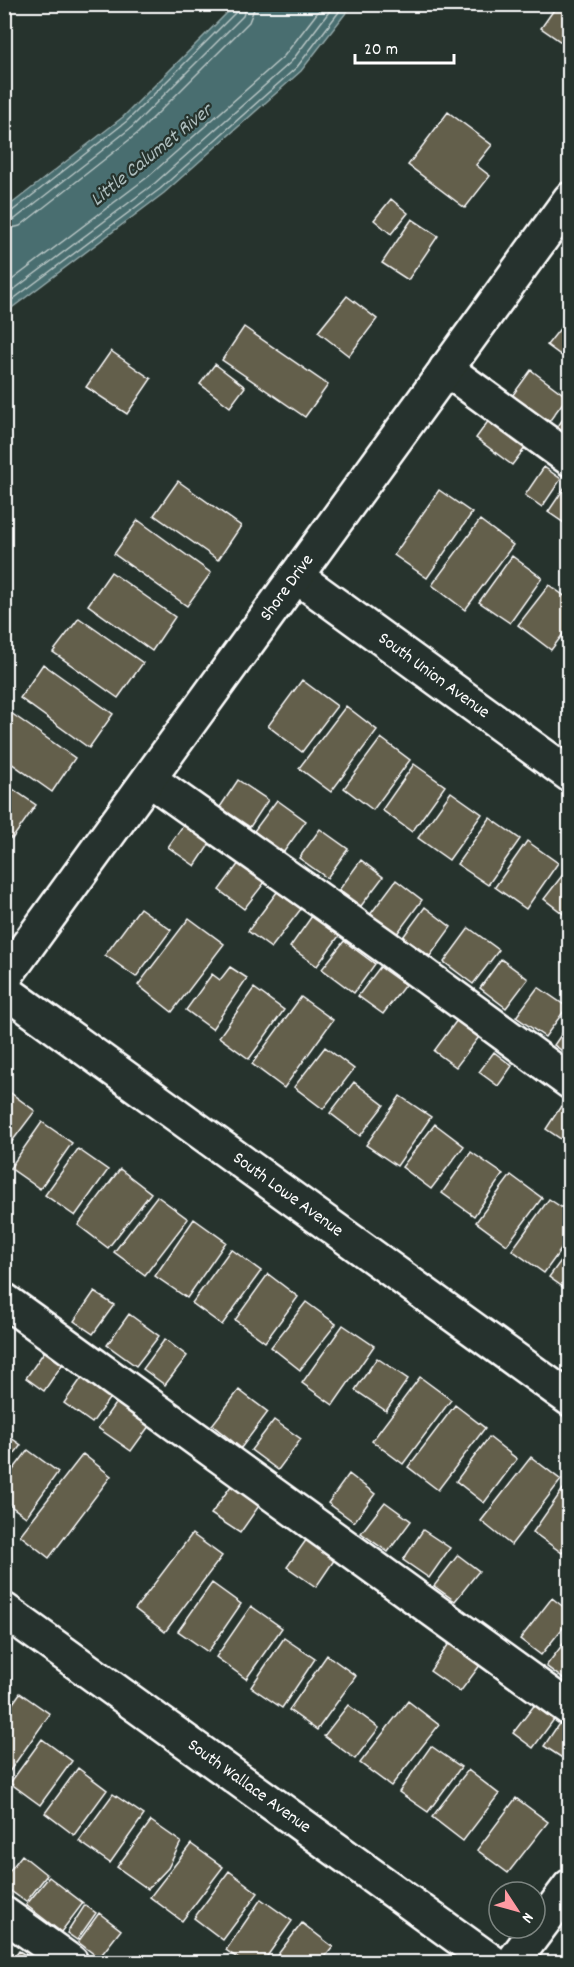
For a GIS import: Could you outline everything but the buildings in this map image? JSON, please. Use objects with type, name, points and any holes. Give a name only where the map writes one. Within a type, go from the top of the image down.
[{"type":"street","name":"Shore Drive","points":[[4,978],[570,200]]},
{"type":"street","points":[[446,369],[570,459]]},
{"type":"street","name":"South Union Avenue","points":[[296,576],[570,775]]},
{"type":"street","points":[[149,779],[383,945],[570,1082]]},
{"type":"street","name":"South Lowe Avenue","points":[[4,990],[570,1399]]},
{"type":"street","points":[[4,1300],[570,1709]]},
{"type":"street","name":"South Wallace Avenue","points":[[4,1610],[492,1962]]},
{"type":"street","points":[[513,1962],[570,1886]]},
{"type":"street","points":[[4,1914],[71,1962]]},
{"type":"water","name":"Little Calumet River","points":[[235,5],[352,5],[301,71],[164,193],[5,313],[5,209],[123,117]]}]
